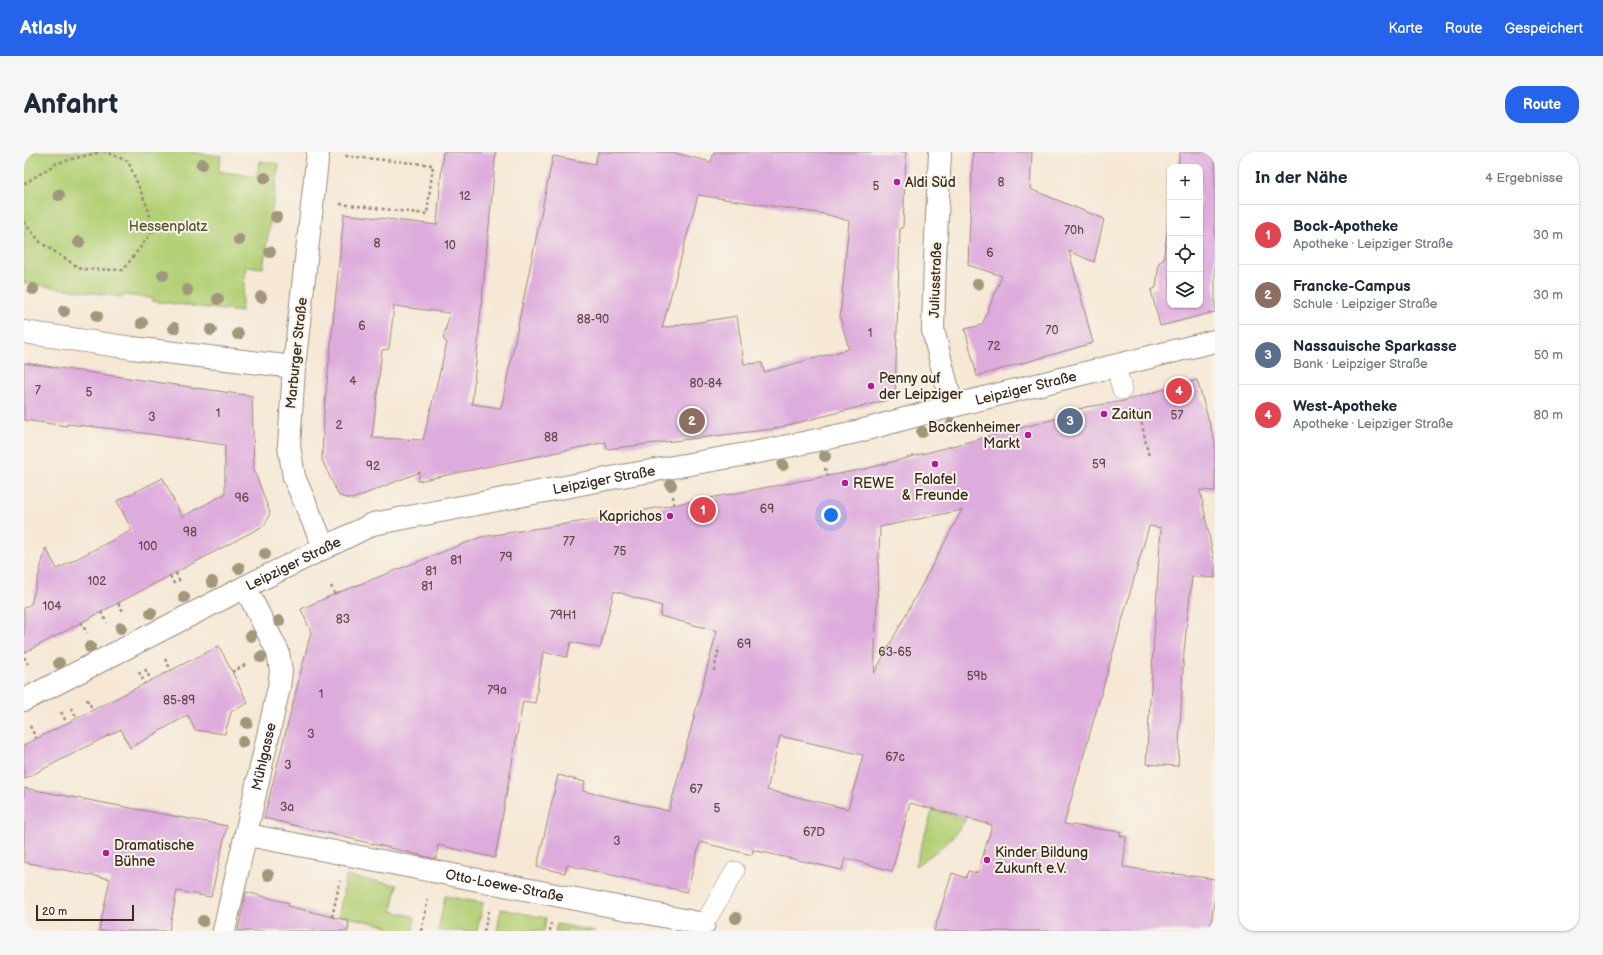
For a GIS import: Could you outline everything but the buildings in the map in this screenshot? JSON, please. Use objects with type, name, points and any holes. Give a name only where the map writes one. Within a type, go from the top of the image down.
[{"type":"street","name":"Marburger Straße","points":[[318,152],[288,432],[290,460],[303,501],[324,548]]},
{"type":"street","name":"Juliusstraße","points":[[940,152],[933,330],[952,406]]},
{"type":"street","points":[[24,332],[132,348],[294,367]]},
{"type":"street","name":"Leipziger Straße","points":[[24,700],[245,586],[373,524],[622,476],[770,450],[856,432],[952,406],[1215,341]]},
{"type":"street","name":"Mühlgasse","points":[[224,931],[279,687],[281,671],[278,652],[245,586]]},
{"type":"street","name":"Otto-Loewe-Straße","points":[[246,833],[704,924]]},
{"type":"lane","points":[[1116,366],[1122,390]]},
{"type":"lane","name":"Otto-Loewe-Straße","points":[[704,924],[734,871]]},
{"type":"path","points":[[24,184],[57,163],[100,152]]},
{"type":"path","points":[[24,222],[41,243],[81,269],[122,270],[152,232],[150,211],[128,161],[104,152]]},
{"type":"path","points":[[338,204],[427,214],[433,165],[343,156]]},
{"type":"path","points":[[881,391],[887,393]]},
{"type":"path","points":[[1137,404],[1150,457]]},
{"type":"path","points":[[825,468],[827,476]]},
{"type":"path","points":[[672,494],[674,504]]},
{"type":"path","points":[[176,573],[180,582]]},
{"type":"path","points":[[170,576],[175,586]]},
{"type":"path","points":[[331,586],[335,594]]},
{"type":"path","points":[[118,603],[124,613]]},
{"type":"path","points":[[101,612],[107,623]]},
{"type":"path","points":[[81,622],[87,633]]},
{"type":"path","points":[[714,671],[719,647]]},
{"type":"path","points":[[24,657],[28,664]]},
{"type":"path","points":[[164,657],[171,670]]},
{"type":"path","points":[[232,672],[247,664]]},
{"type":"path","points":[[144,667],[151,680]]},
{"type":"path","points":[[138,670],[145,684]]},
{"type":"path","points":[[86,697],[93,710]]},
{"type":"path","points":[[70,705],[78,718]]},
{"type":"path","points":[[60,710],[67,723]]},
{"type":"path","points":[[30,726],[36,738]]},
{"type":"path","points":[[332,917],[342,876]]},
{"type":"path","points":[[421,931],[429,896]]},
{"type":"path","points":[[484,931],[489,910]]},
{"type":"green space","name":"Hessenplatz","points":[[24,152],[190,152],[221,156],[218,171],[256,177],[260,161],[279,164],[263,268],[246,266],[241,312],[152,301],[152,298],[123,295],[122,297],[24,283]]},
{"type":"green space","points":[[933,809],[966,819],[961,827],[943,846],[915,866]]},
{"type":"green space","points":[[346,876],[397,885],[392,911],[415,917],[413,931],[387,931],[388,926],[339,915]]},
{"type":"green space","points":[[445,896],[483,903],[477,931],[438,931]]},
{"type":"green space","points":[[501,909],[546,918],[544,931],[497,931]]},
{"type":"green space","points":[[557,924],[595,931],[555,931]]},
{"type":"place","name":"Aldi Süd","points":[[897,182]]},
{"type":"place","name":"Penny auf der Leipziger","points":[[871,386]]},
{"type":"place","name":"West-Apotheke","points":[[1179,391]]},
{"type":"place","name":"Zaitun","points":[[1104,414]]},
{"type":"place","name":"Francke-Campus","points":[[692,421]]},
{"type":"place","name":"Nassauische Sparkasse","points":[[1070,421]]},
{"type":"place","name":"Bockenheimer Markt","points":[[1028,435]]},
{"type":"place","name":"Falafel & Freunde","points":[[935,464]]},
{"type":"place","name":"REWE","points":[[845,483]]},
{"type":"place","name":"Bock-Apotheke","points":[[703,510]]},
{"type":"place","name":"Kaprichos","points":[[670,516]]},
{"type":"place","name":"Dramatische Bühne","points":[[106,853]]},
{"type":"place","name":"Kinder Bildung Zukunft e.V.","points":[[987,860]]}]
